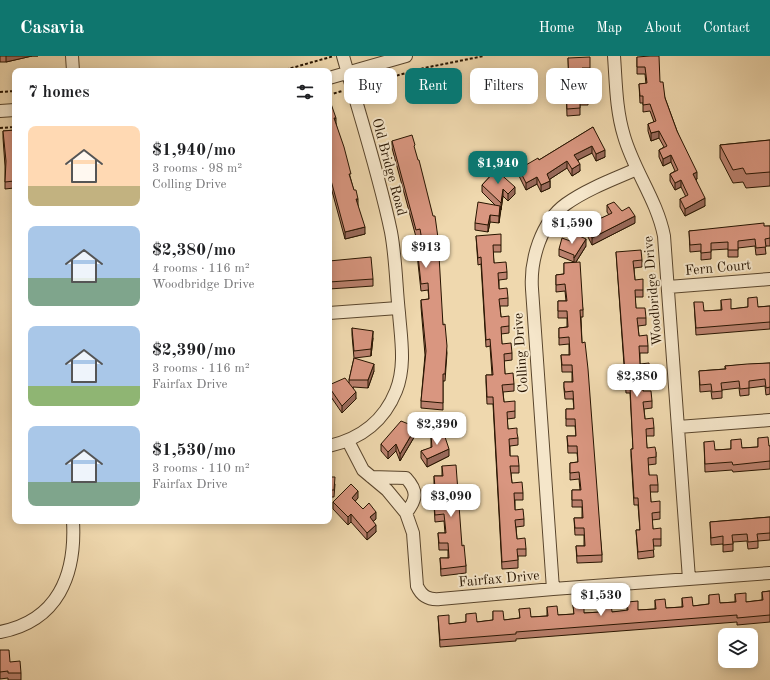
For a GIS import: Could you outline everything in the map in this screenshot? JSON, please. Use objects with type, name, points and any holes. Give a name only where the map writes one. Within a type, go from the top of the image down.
[{"type":"street","points":[[72,56],[73,68]]},
{"type":"street","name":"Old Bridge Road","points":[[343,56],[346,68]]},
{"type":"street","points":[[364,68],[406,56]]},
{"type":"street","name":"Woodbridge Drive","points":[[614,56],[619,113],[624,136],[661,223],[668,287],[689,579]]},
{"type":"street","points":[[332,77],[344,74]]},
{"type":"street","name":"Old Bridge Road","points":[[332,445],[357,437],[378,421],[388,408],[398,384],[402,361],[396,266],[390,230],[355,104]]},
{"type":"street","points":[[0,112],[12,110]]},
{"type":"street","name":"Colling Drive","points":[[553,589],[532,294],[532,268],[541,239],[552,221],[565,205],[578,197],[637,169]]},
{"type":"street","name":"Fern Court","points":[[668,287],[770,279]]},
{"type":"street","points":[[332,313],[398,308]]},
{"type":"street","points":[[678,427],[770,420]]},
{"type":"street","name":"Fairfax Drive","points":[[348,441],[359,464],[371,477],[387,490],[406,512],[413,533],[418,586],[420,594],[427,598],[437,600],[553,589],[770,573]]},
{"type":"street","points":[[371,477],[406,478],[414,487],[415,496],[411,506],[406,512]]},
{"type":"street","points":[[0,632],[24,625],[35,618],[47,608],[62,588],[68,577],[74,551],[73,524]]},
{"type":"path","points":[[292,68],[335,56]]},
{"type":"path","points":[[397,76],[424,68],[484,56]]},
{"type":"path","points":[[332,94],[344,90]]},
{"type":"path","points":[[0,92],[12,91]]},
{"type":"path","points":[[0,128],[12,127]]},
{"type":"building","points":[[659,56],[660,82],[663,82],[665,98],[677,131],[697,172],[693,174],[705,198],[685,209],[680,199],[688,195],[681,180],[675,183],[670,174],[678,170],[671,155],[663,159],[659,150],[667,146],[659,131],[651,133],[648,124],[656,121],[650,104],[643,105],[643,96],[640,96],[639,84],[647,83],[645,67],[637,67],[637,57]]},
{"type":"building","points":[[590,57],[590,68],[568,68],[568,58]]},
{"type":"building","points":[[567,104],[580,104],[580,108],[567,109]]},
{"type":"building","points":[[332,107],[351,174],[349,174],[354,190],[356,190],[358,199],[356,199],[365,227],[345,232],[332,184]]},
{"type":"building","points":[[593,127],[605,150],[596,154],[592,146],[574,155],[580,164],[572,169],[567,161],[547,174],[550,181],[541,185],[537,177],[526,183],[519,169],[538,158],[539,160]]},
{"type":"building","points":[[12,130],[12,181],[5,182],[6,161],[3,131]]},
{"type":"building","points":[[412,135],[433,216],[435,216],[438,238],[443,325],[445,324],[447,346],[445,374],[443,374],[443,403],[421,401],[426,351],[421,300],[429,299],[428,283],[421,284],[417,246],[423,246],[420,229],[416,230],[392,141]]},
{"type":"building","points":[[770,140],[770,172],[746,174],[743,168],[733,170],[720,145]]},
{"type":"building","points":[[496,170],[515,187],[508,194],[503,189],[501,203],[482,185]]},
{"type":"building","points":[[478,202],[500,206],[499,216],[490,215],[488,225],[475,223]]},
{"type":"building","points":[[614,202],[622,211],[629,207],[635,216],[592,238],[582,218],[591,213],[595,221],[612,213],[607,205]]},
{"type":"building","points":[[764,223],[764,226],[770,226],[770,238],[765,239],[766,247],[756,248],[755,239],[738,241],[738,250],[728,250],[728,242],[711,243],[711,252],[701,253],[701,244],[690,245],[689,231]]},
{"type":"building","points":[[573,233],[586,239],[574,258],[574,255],[559,249],[562,238],[573,242]]},
{"type":"building","points":[[501,234],[501,245],[493,245],[494,263],[506,262],[507,272],[498,273],[499,289],[507,288],[508,298],[499,299],[501,317],[509,316],[509,326],[501,327],[502,344],[511,343],[512,353],[504,354],[505,374],[513,373],[514,384],[502,385],[504,402],[515,401],[515,411],[507,412],[508,429],[517,428],[518,438],[509,439],[510,456],[518,456],[519,466],[510,466],[512,483],[522,482],[523,493],[514,493],[515,510],[523,509],[524,519],[515,520],[517,539],[525,538],[526,549],[517,549],[518,560],[502,562],[493,397],[487,397],[486,375],[493,375],[490,339],[486,340],[481,257],[478,258],[476,236]]},
{"type":"building","points":[[641,250],[642,260],[633,261],[635,280],[643,279],[643,290],[635,290],[636,308],[645,308],[646,318],[637,318],[639,336],[647,335],[648,346],[639,346],[640,364],[649,363],[650,373],[641,374],[643,391],[651,391],[652,401],[643,402],[645,419],[653,418],[654,428],[646,429],[647,448],[655,447],[656,452],[656,457],[648,458],[649,475],[657,475],[658,485],[650,485],[651,502],[660,501],[660,512],[652,513],[653,529],[661,528],[661,539],[653,539],[654,550],[638,552],[636,530],[640,530],[638,498],[634,498],[631,449],[633,449],[630,386],[626,386],[616,252]]},
{"type":"building","points":[[371,257],[373,279],[332,282],[332,261]]},
{"type":"building","points":[[580,262],[583,310],[580,310],[582,343],[585,342],[588,369],[602,555],[577,556],[576,546],[585,546],[584,528],[575,528],[574,518],[583,518],[582,500],[572,500],[572,490],[581,490],[579,472],[570,473],[570,463],[578,462],[577,446],[568,446],[567,436],[576,436],[575,419],[566,419],[566,409],[574,409],[573,391],[565,392],[564,387],[564,382],[573,382],[572,365],[562,365],[561,355],[570,355],[569,337],[559,338],[559,328],[568,327],[567,311],[558,311],[558,301],[567,301],[565,284],[556,285],[556,275],[564,274],[564,263]]},
{"type":"building","points":[[757,297],[758,307],[770,306],[770,322],[696,328],[694,302],[703,302],[704,311],[722,310],[721,300],[731,299],[731,309],[748,307],[748,298]]},
{"type":"building","points":[[352,328],[373,331],[371,349],[354,351]]},
{"type":"building","points":[[354,358],[374,364],[368,380],[349,380]]},
{"type":"building","points":[[770,363],[770,387],[766,388],[765,379],[749,381],[749,388],[740,389],[739,381],[721,383],[722,391],[712,392],[711,384],[700,385],[699,371],[726,369],[725,366]]},
{"type":"building","points":[[345,378],[356,392],[342,406],[332,391],[332,384]]},
{"type":"building","points":[[401,421],[416,427],[400,454],[396,444],[388,452],[381,444]]},
{"type":"building","points":[[443,431],[449,449],[427,459],[421,451],[432,447],[431,436]]},
{"type":"building","points":[[768,437],[770,446],[770,461],[733,465],[732,462],[705,464],[704,442],[714,441],[715,450],[731,449],[731,440],[741,439],[742,448],[758,447],[758,438]]},
{"type":"building","points":[[456,465],[462,546],[464,545],[466,566],[441,569],[440,558],[449,558],[448,543],[439,543],[438,533],[446,533],[444,514],[435,515],[434,504],[443,503],[442,486],[435,487],[434,476],[443,476],[442,466]]},
{"type":"building","points":[[332,477],[335,477],[334,490],[332,490]]},
{"type":"building","points":[[351,484],[358,491],[352,498],[363,509],[369,503],[376,512],[370,517],[376,525],[367,533],[351,514],[348,517],[333,502]]},
{"type":"building","points":[[770,517],[770,533],[757,534],[758,541],[748,542],[747,534],[732,535],[733,544],[723,545],[723,536],[711,538],[710,522]]},
{"type":"building","points":[[770,591],[770,615],[737,618],[737,615],[516,632],[516,634],[440,640],[438,616],[449,615],[449,624],[466,622],[466,614],[476,613],[477,622],[493,620],[493,611],[503,611],[504,620],[520,618],[519,609],[530,608],[531,617],[548,616],[547,607],[557,606],[558,615],[574,614],[573,605],[584,604],[584,613],[601,612],[600,604],[611,603],[612,612],[628,610],[627,602],[638,601],[638,610],[656,609],[655,600],[665,599],[666,608],[683,607],[682,598],[692,597],[693,606],[709,604],[709,595],[719,594],[720,603],[736,602],[735,594],[746,593],[746,602],[763,600],[762,592]]},
{"type":"building","points":[[0,650],[9,650],[10,662],[20,661],[21,673],[8,673],[8,671],[0,672]]}]
